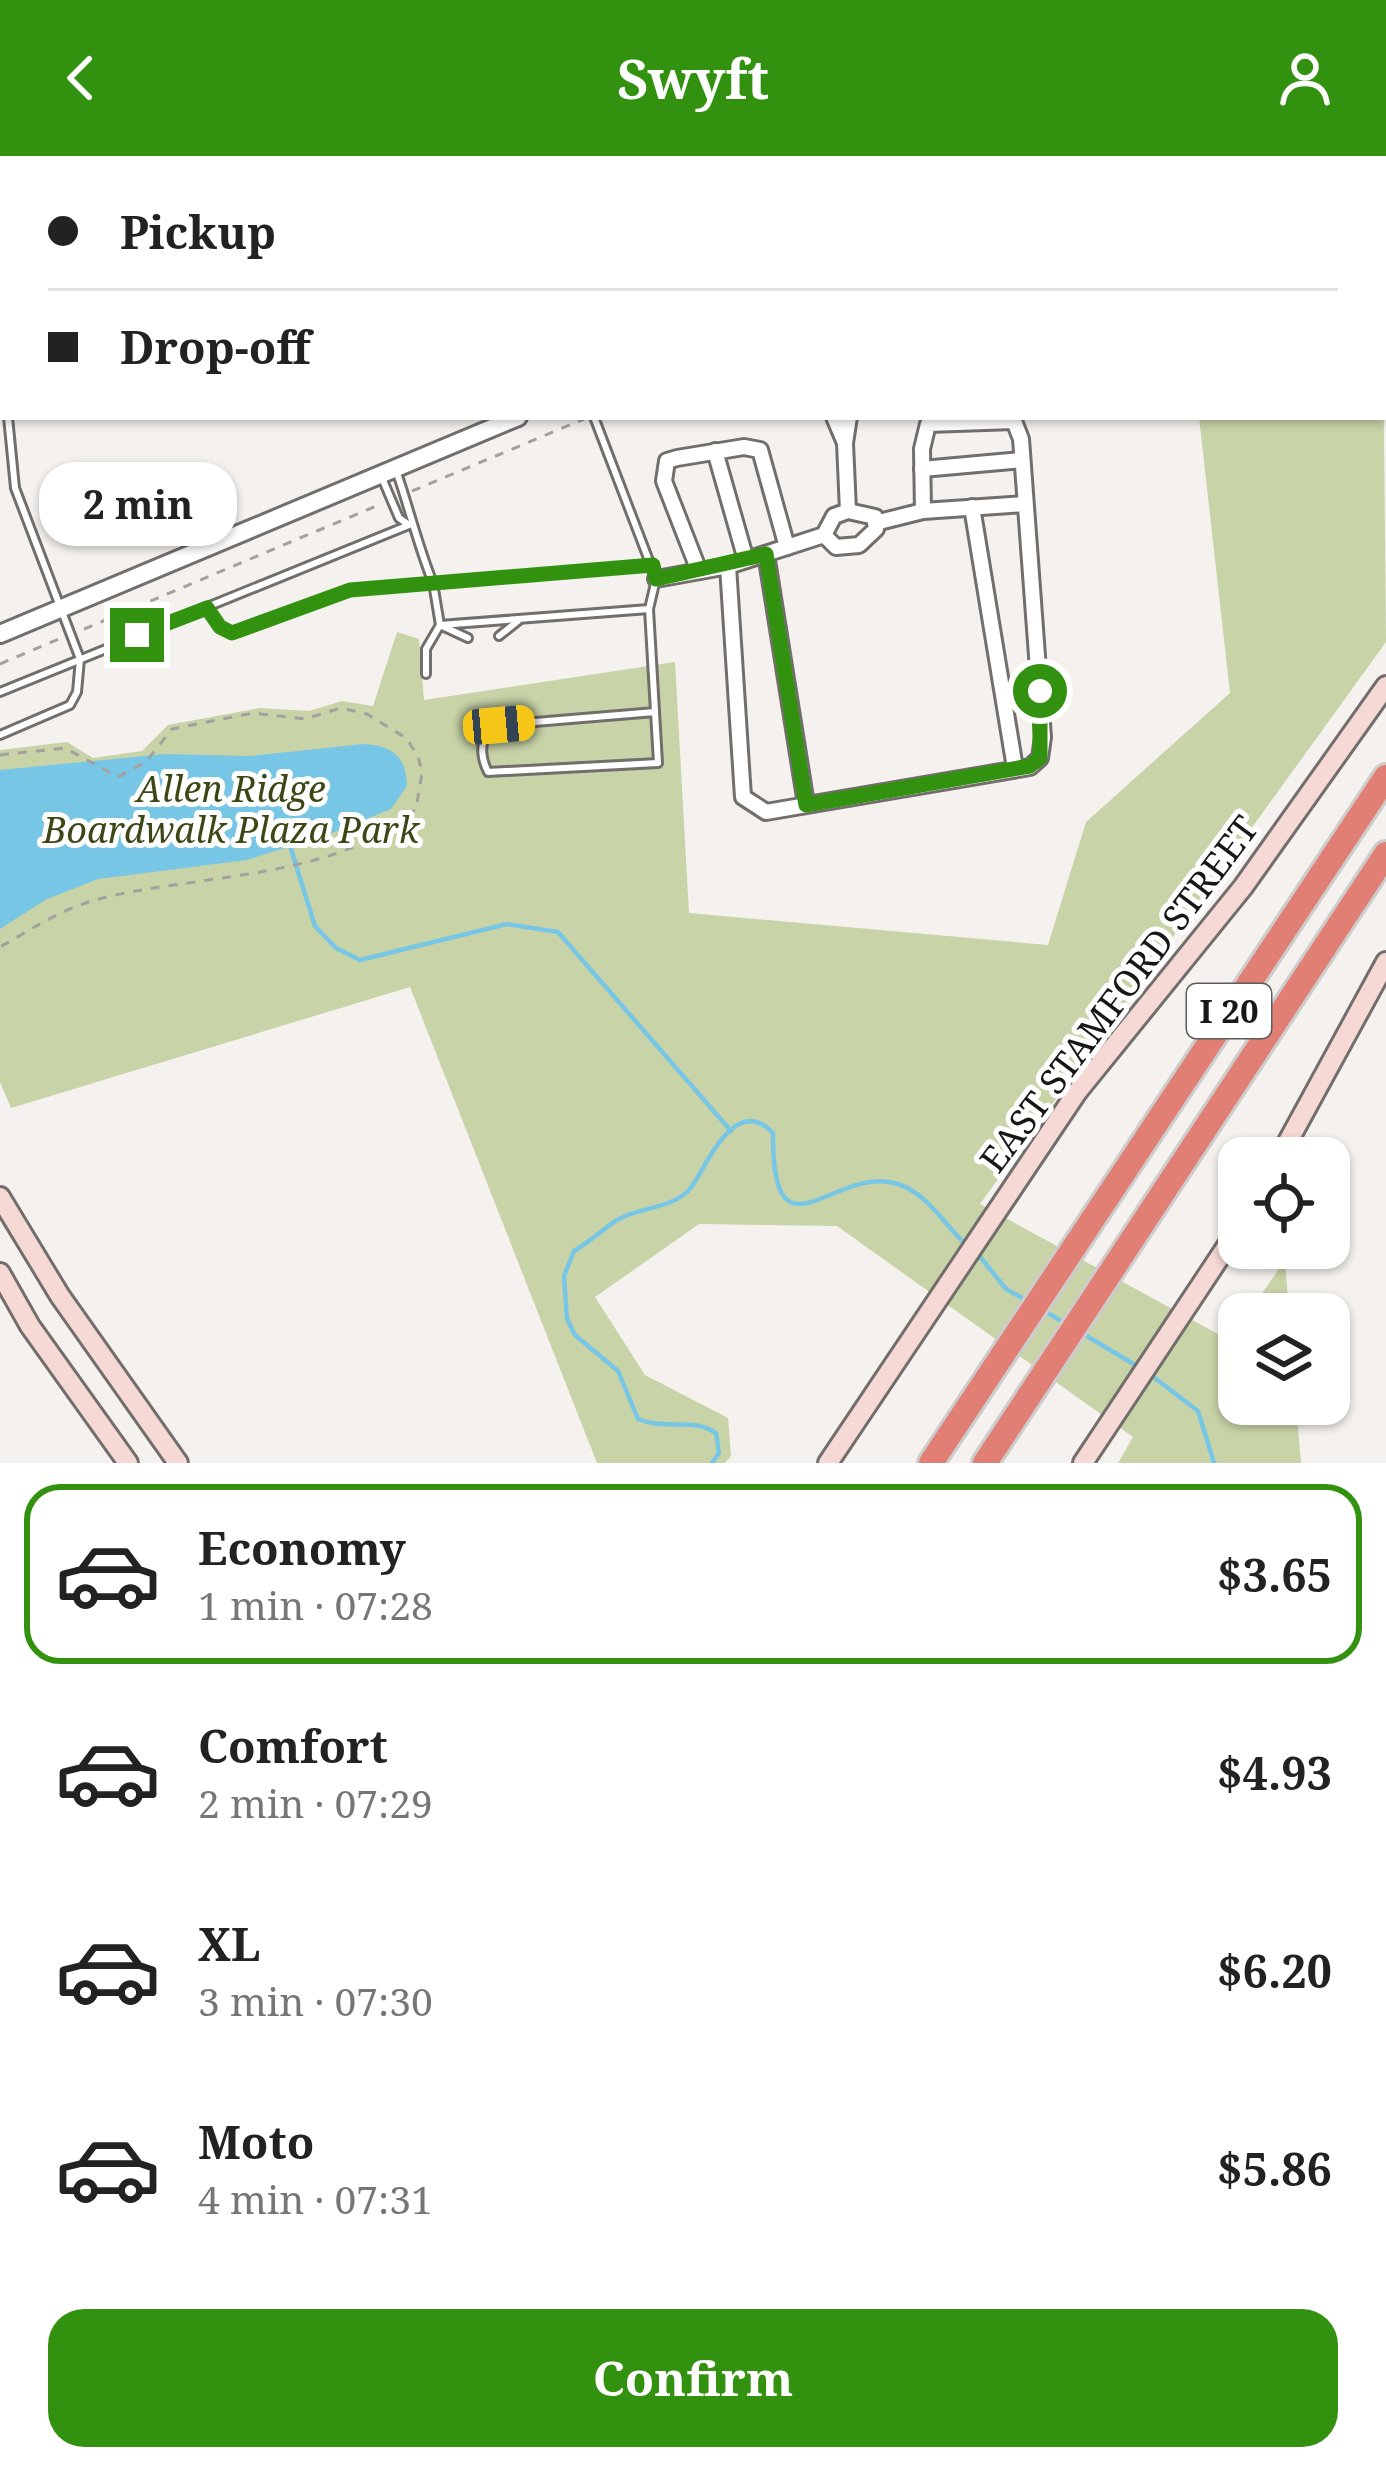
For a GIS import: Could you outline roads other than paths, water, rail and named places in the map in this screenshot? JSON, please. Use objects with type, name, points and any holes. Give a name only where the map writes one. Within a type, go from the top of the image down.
[{"type":"highway","name":"I 20","points":[[931,1463],[1386,777]]},
{"type":"highway","name":"I 20","points":[[985,1463],[1386,854]]},
{"type":"highway","points":[[1320,952],[1345,939],[1386,884]]},
{"type":"main road","name":"EAST STAMFORD STREET","points":[[828,1463],[1077,1092],[1243,887],[1386,686]]},
{"type":"main road","points":[[1290,1137],[1386,962]]},
{"type":"main road","points":[[0,1197],[60,1296],[178,1463]]},
{"type":"main road","points":[[1083,1463],[1218,1260]]},
{"type":"main road","points":[[0,1274],[30,1326],[128,1463]]},
{"type":"street","points":[[0,634],[511,420]]},
{"type":"street","points":[[835,420],[845,443]]},
{"type":"street","points":[[848,511],[849,420]]},
{"type":"street","points":[[728,566],[742,797],[766,812],[1015,769],[1040,758],[1043,737],[1022,460],[1014,421],[928,424],[923,433],[923,511]]},
{"type":"street","points":[[700,571],[663,468],[667,461],[760,450],[787,547]]},
{"type":"street","points":[[715,452],[746,560]]},
{"type":"street","points":[[922,469],[1022,460]]},
{"type":"street","points":[[875,523],[923,511],[1025,504]]},
{"type":"street","points":[[972,508],[1015,769]]},
{"type":"street","points":[[655,572],[700,571],[766,554],[824,535],[834,516],[848,511],[875,517],[870,540],[860,545],[836,547],[824,535]]},
{"type":"street","points":[[766,554],[806,805]]},
{"type":"lane","points":[[0,735],[70,705],[77,692],[80,658],[15,488],[8,420]]},
{"type":"lane","points":[[595,420],[655,572],[649,609],[658,763],[488,772],[484,762],[481,743],[487,731],[499,725],[655,712]]},
{"type":"lane","points":[[388,471],[411,514],[409,525]]},
{"type":"lane","points":[[388,471],[399,518],[409,525],[433,583],[440,625],[426,649],[426,674]]},
{"type":"lane","points":[[0,692],[409,525]]},
{"type":"lane","points":[[207,608],[220,627],[232,633],[350,590],[655,572]]},
{"type":"lane","points":[[440,625],[649,609]]},
{"type":"lane","points":[[499,636],[521,619]]},
{"type":"lane","points":[[440,625],[468,638]]},
{"type":"water","points":[[364,744],[390,750],[404,767],[407,786],[391,809],[247,860],[98,879],[45,900],[0,929],[0,770],[165,754],[250,756]]},
{"type":"waterway","points":[[290,846],[315,926],[336,948],[360,960],[507,924],[558,932],[731,1131]]},
{"type":"waterway","points":[[712,1463],[719,1453],[716,1433],[698,1426],[638,1419],[618,1371],[575,1335],[567,1319],[564,1276],[574,1251],[620,1218],[688,1191],[720,1141],[744,1122],[758,1122],[773,1133],[776,1174],[783,1196],[795,1204],[874,1181],[898,1184],[928,1203],[968,1246]]},
{"type":"waterway","points":[[977,1253],[1006,1289],[1029,1302]]},
{"type":"waterway","points":[[1044,1311],[1065,1323]]},
{"type":"waterway","points":[[1080,1332],[1137,1366]]},
{"type":"waterway","points":[[1147,1372],[1198,1411],[1214,1463]]},
{"type":"park label","name":"Allen Ridge Boardwalk Plaza Park","points":[[231,810]]}]
